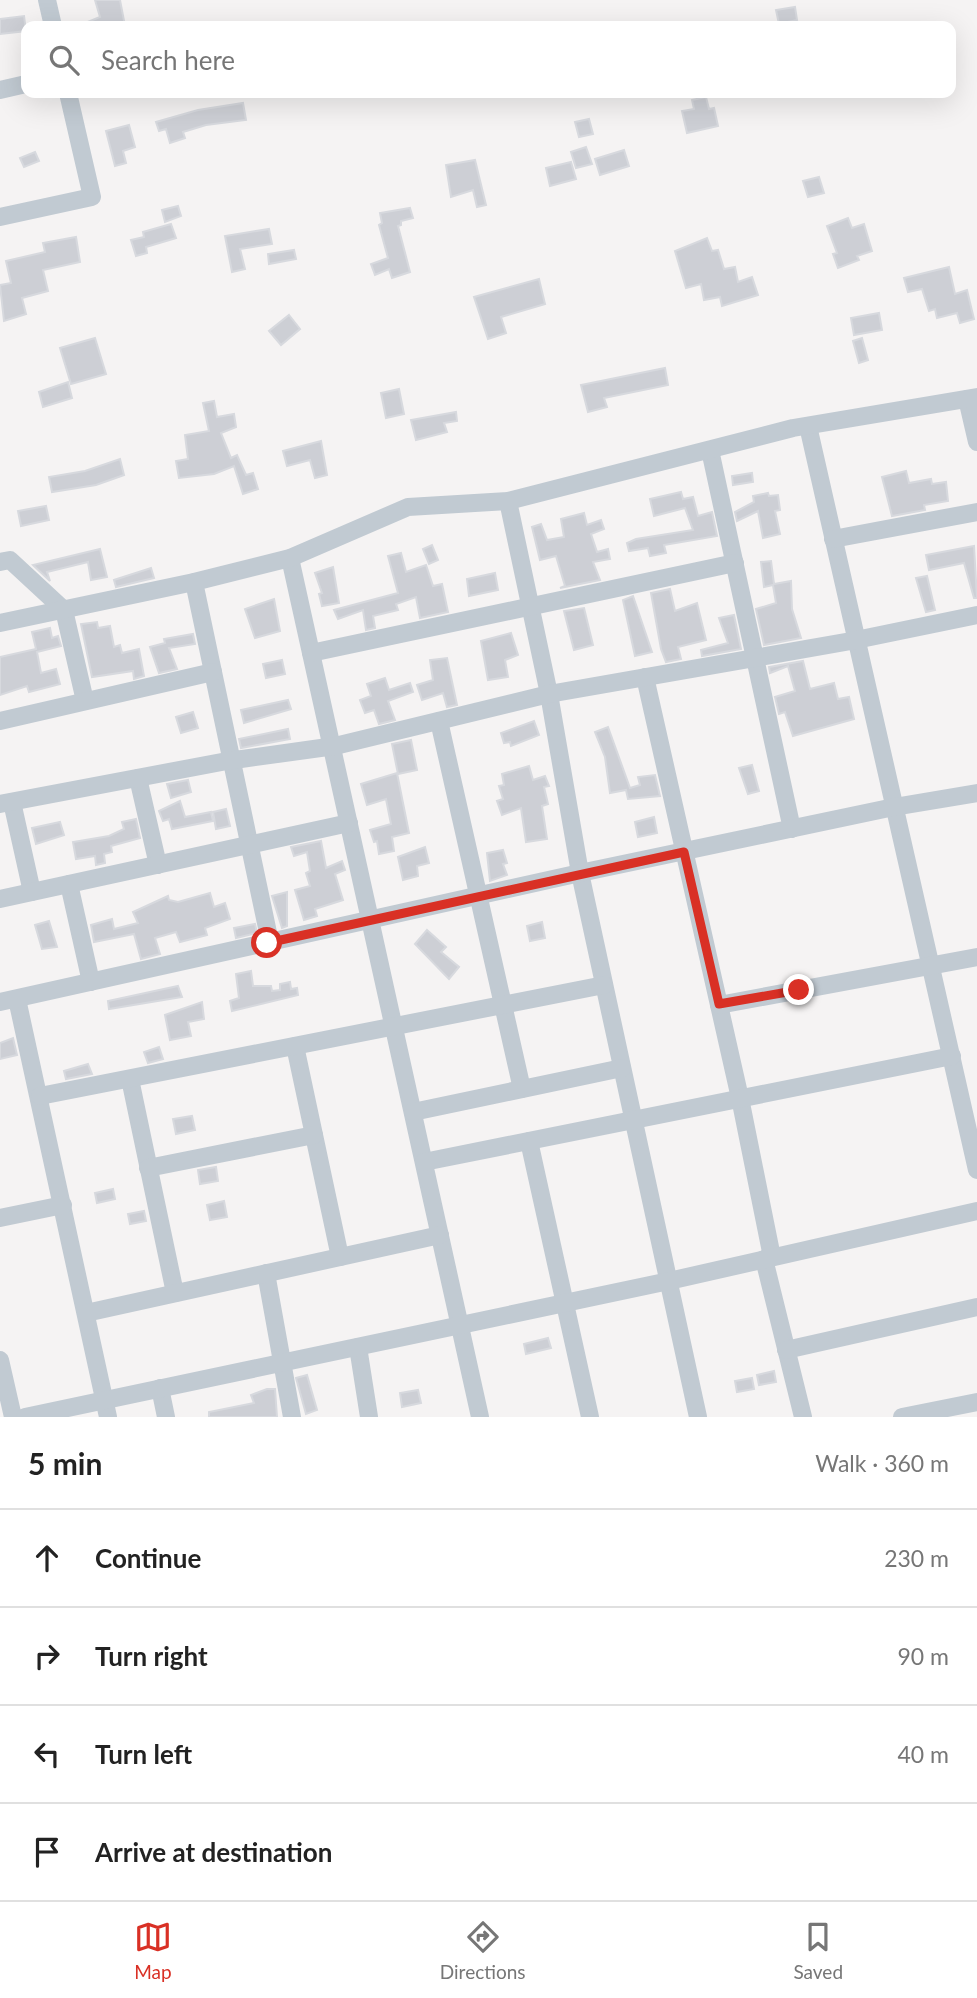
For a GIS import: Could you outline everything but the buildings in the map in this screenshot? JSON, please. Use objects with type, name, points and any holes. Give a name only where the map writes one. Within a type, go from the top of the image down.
[{"type":"street","points":[[47,0],[52,21]]},
{"type":"street","points":[[0,90],[21,85]]},
{"type":"street","points":[[0,217],[92,197],[69,98]]},
{"type":"street","points":[[0,623],[194,582],[290,558],[408,507],[508,501],[808,426],[972,398],[977,443]]},
{"type":"street","points":[[808,426],[977,1170]]},
{"type":"street","points":[[710,450],[792,829]]},
{"type":"street","points":[[508,501],[549,694],[580,873],[698,1417]]},
{"type":"street","points":[[833,539],[977,512]]},
{"type":"street","points":[[290,558],[480,1417]]},
{"type":"street","points":[[0,562],[10,560],[65,610],[85,701]]},
{"type":"street","points":[[311,653],[735,563]]},
{"type":"street","points":[[194,582],[271,942]]},
{"type":"street","points":[[32,892],[6,803],[232,761],[332,747],[549,694],[856,640],[977,615]]},
{"type":"street","points":[[0,720],[213,672]]},
{"type":"street","points":[[645,677],[740,1098],[786,1350],[803,1417]]},
{"type":"street","points":[[439,721],[522,1089]]},
{"type":"street","points":[[138,778],[158,865]]},
{"type":"street","points":[[106,1409],[40,1096],[8,1001],[580,873],[894,807],[977,793]]},
{"type":"street","points":[[0,899],[349,823]]},
{"type":"street","points":[[69,884],[91,982]]},
{"type":"street","points":[[719,1004],[977,957]]},
{"type":"street","points":[[40,1096],[604,985]]},
{"type":"street","points":[[295,1046],[340,1257]]},
{"type":"street","points":[[424,1162],[952,1056]]},
{"type":"street","points":[[414,1112],[622,1068]]},
{"type":"street","points":[[130,1079],[175,1293]]},
{"type":"street","points":[[148,1168],[314,1135]]},
{"type":"street","points":[[529,1140],[590,1417]]},
{"type":"street","points":[[0,1218],[63,1205]]},
{"type":"street","points":[[26,1417],[106,1409],[160,1388],[669,1281],[977,1211]]},
{"type":"street","points":[[86,1313],[440,1234]]},
{"type":"street","points":[[266,1273],[292,1417]]},
{"type":"street","points":[[786,1350],[977,1307]]},
{"type":"street","points":[[358,1347],[369,1417]]},
{"type":"street","points":[[0,1360],[13,1417]]},
{"type":"street","points":[[160,1388],[166,1417]]},
{"type":"street","points":[[902,1417],[977,1402]]},
{"type":"route","points":[[267,943],[684,852],[719,1004],[799,990]]}]
